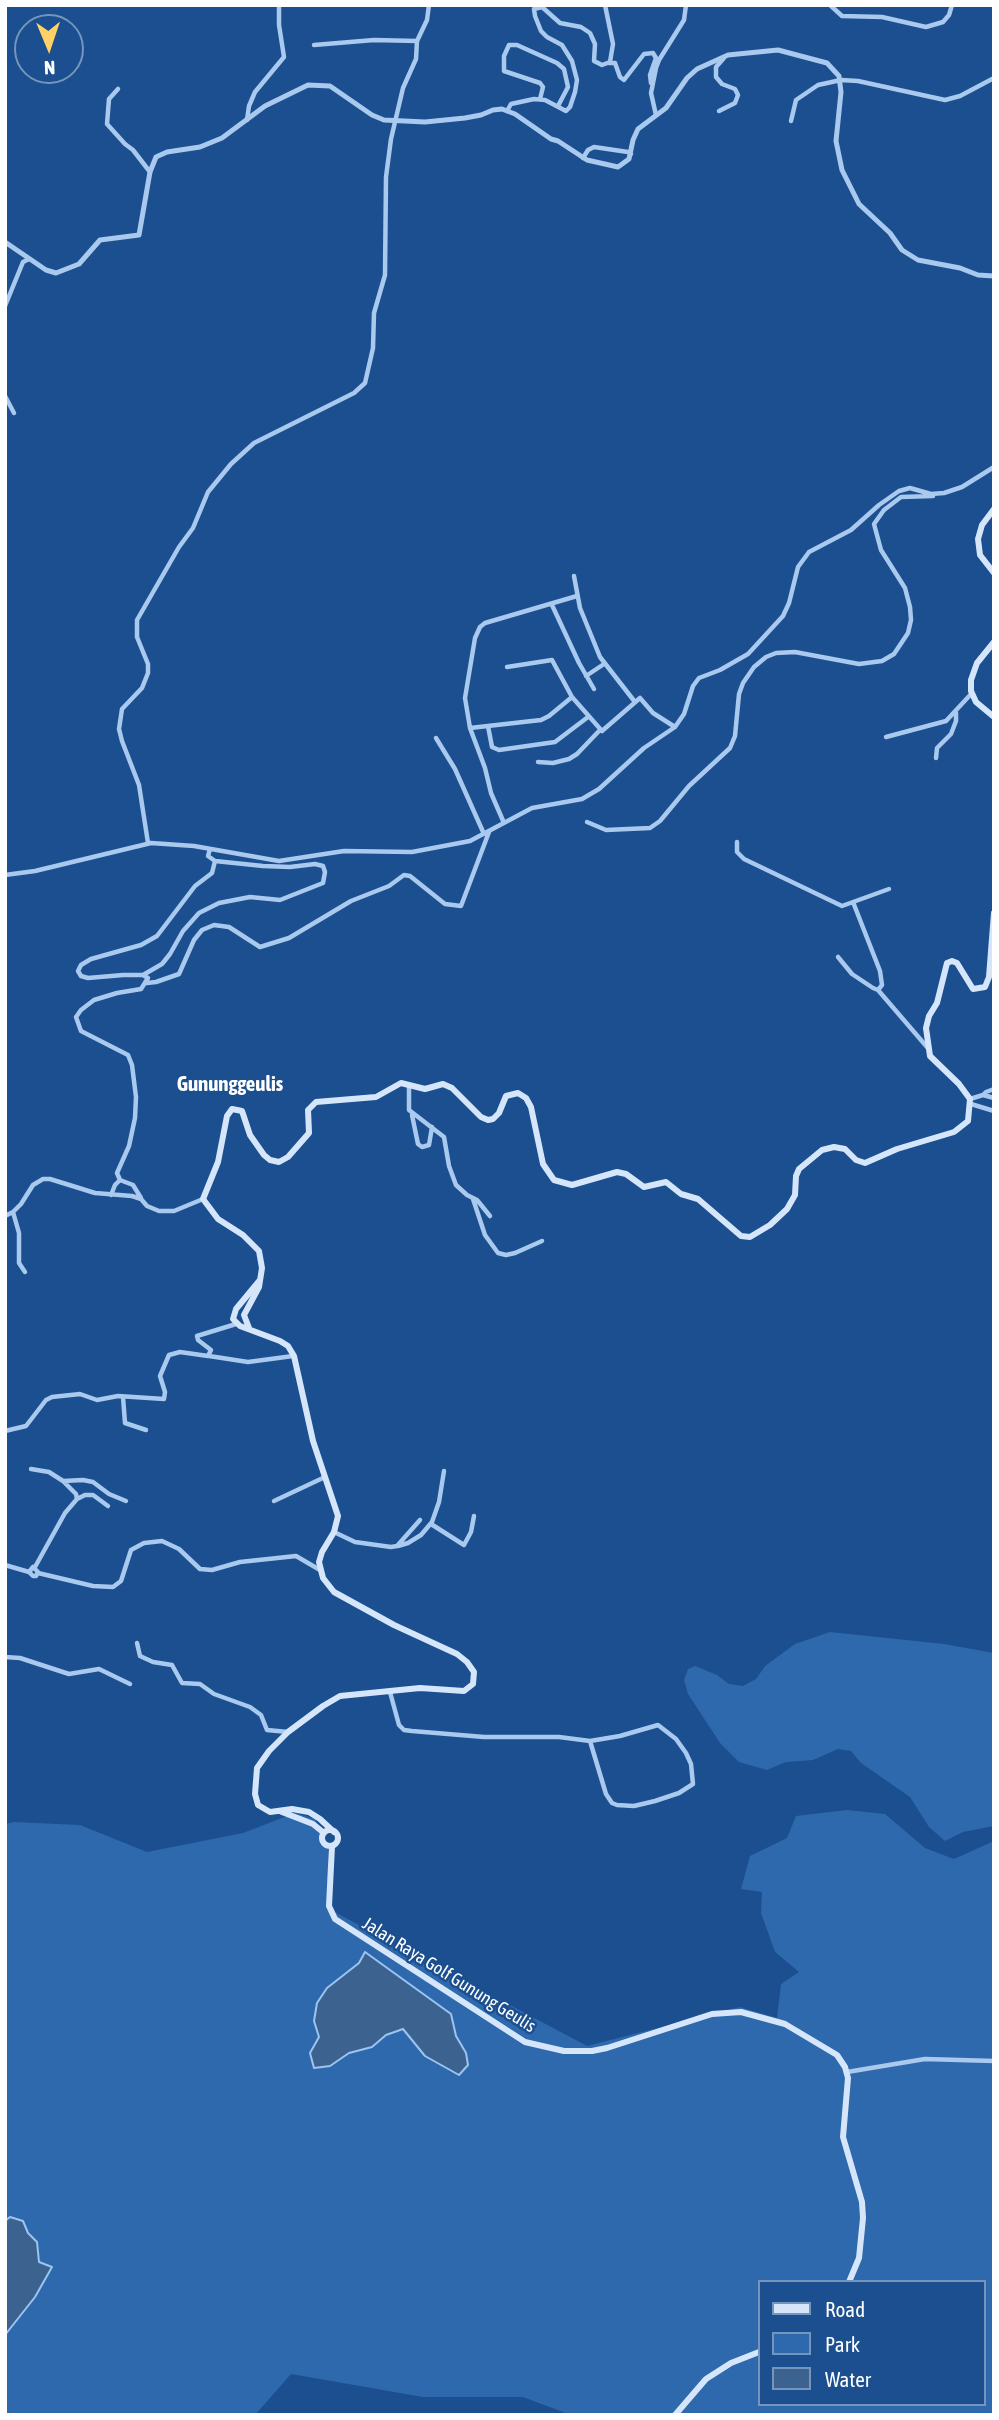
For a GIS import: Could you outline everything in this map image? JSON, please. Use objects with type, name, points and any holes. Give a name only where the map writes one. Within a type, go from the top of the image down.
[{"type":"main road","points":[[994,509],[982,525],[978,539],[980,555],[994,573]]},
{"type":"main road","points":[[994,642],[971,677],[972,693],[978,704],[994,718]]},
{"type":"main road","points":[[249,1328],[245,1313],[259,1287],[261,1261],[253,1243],[218,1219],[203,1199],[218,1162],[227,1116],[232,1109],[242,1111],[250,1135],[264,1155],[270,1160],[282,1161],[309,1133],[308,1110],[316,1102],[368,1099],[383,1094],[398,1084],[425,1089],[443,1084],[483,1119],[488,1120],[499,1113],[506,1096],[520,1094],[531,1107],[543,1164],[554,1180],[572,1185],[617,1172],[626,1174],[644,1187],[666,1182],[681,1194],[698,1199],[734,1231],[747,1237],[770,1225],[787,1209],[794,1198],[799,1169],[821,1150],[834,1147],[845,1149],[856,1160],[865,1163],[897,1149],[954,1132],[968,1121],[971,1102],[960,1084],[932,1059],[927,1047],[927,1022],[937,1003],[947,963],[957,963],[973,989],[983,989],[987,984],[994,913]]},
{"type":"main road","points":[[261,1278],[236,1309],[233,1319],[236,1324],[280,1341],[288,1346],[294,1356],[313,1441],[338,1516],[334,1532],[322,1552],[320,1570],[334,1592],[372,1614],[457,1654],[467,1661],[474,1672],[473,1684],[464,1691],[419,1688],[340,1696],[288,1732],[260,1762],[255,1790],[255,1800],[260,1807],[270,1812],[296,1809],[309,1812],[334,1832]]},
{"type":"main road","points":[[282,1812],[308,1822],[324,1833],[334,1832]]},
{"type":"main road","name":"Jalan Raya Golf Gunung Geulis","points":[[334,1832],[337,1839],[332,1846],[329,1906],[335,1919],[525,2042],[564,2052],[592,2051],[712,2014],[741,2012],[772,2019],[797,2030],[837,2055],[847,2072]]},
{"type":"main road","points":[[324,1833],[323,1842],[332,1846]]},
{"type":"main road","points":[[847,2072],[843,2137],[862,2202],[863,2217],[859,2258],[850,2280]]},
{"type":"main road","points":[[675,2415],[706,2379],[731,2363],[758,2352]]},
{"type":"street","points":[[247,120],[248,106],[255,92],[283,60],[279,5]]},
{"type":"street","points":[[148,843],[139,785],[122,741],[119,719],[122,709],[148,678],[148,664],[136,632],[137,620],[193,528],[208,492],[231,464],[254,443],[313,415],[363,386],[373,348],[374,313],[385,275],[386,177],[391,139],[403,88],[416,59],[416,41],[427,23],[429,5]]},
{"type":"street","points":[[605,5],[613,44],[608,63]]},
{"type":"street","points":[[652,85],[659,60],[684,20],[686,5]]},
{"type":"street","points":[[830,5],[842,16],[882,17],[926,27],[943,22],[952,5]]},
{"type":"street","points":[[507,111],[509,105],[519,101],[540,99],[565,111],[569,108],[577,85],[576,74],[564,48],[541,31],[534,7],[542,8],[560,23],[586,30],[595,41],[594,61],[600,65],[614,62],[624,80],[644,54],[653,52],[656,58],[650,75],[652,103],[656,115]]},
{"type":"street","points":[[314,45],[374,40],[416,41]]},
{"type":"street","points":[[540,99],[543,87],[540,83],[504,71],[504,56],[509,46],[517,45],[557,63],[564,69],[568,87],[558,106]]},
{"type":"street","points":[[5,242],[46,271],[62,272],[79,264],[100,240],[139,235],[150,172],[159,156],[214,142],[286,95],[308,85],[321,84],[342,93],[376,117],[396,121],[425,122],[481,115],[493,110],[507,111],[530,122],[551,139],[583,158],[618,167],[627,162],[638,129],[666,108],[691,74],[701,66],[727,55],[778,50],[827,63],[841,80],[837,149],[842,170],[859,204],[911,257],[978,275],[994,276]]},
{"type":"street","points":[[719,111],[735,103],[738,95],[735,89],[722,84],[715,72],[720,61],[727,55]]},
{"type":"street","points":[[791,121],[796,100],[801,95],[818,85],[841,80],[858,81],[945,100],[960,96],[994,78]]},
{"type":"street","points":[[118,89],[109,99],[107,124],[150,172]]},
{"type":"street","points":[[583,158],[588,150],[594,147],[631,154]]},
{"type":"street","points":[[5,306],[23,262],[29,259]]},
{"type":"street","points":[[5,396],[14,413]]},
{"type":"street","points":[[587,822],[606,830],[650,828],[660,821],[689,786],[730,748],[735,736],[739,694],[743,682],[766,657],[776,653],[795,652],[859,664],[882,661],[894,654],[908,634],[910,607],[905,588],[881,550],[875,533],[875,521],[901,497],[925,498],[962,487],[994,467]]},
{"type":"street","points":[[5,875],[35,871],[148,843],[210,849],[273,861],[335,852],[412,852],[470,841],[537,807],[587,797],[644,748],[675,727],[699,678],[748,654],[785,614],[797,568],[805,554],[850,530],[899,491],[910,488],[937,495]]},
{"type":"street","points":[[574,576],[577,596],[604,664],[635,702]]},
{"type":"street","points":[[504,823],[491,793],[470,728],[464,693],[472,648],[480,627],[494,620],[577,596]]},
{"type":"street","points":[[552,605],[594,689]]},
{"type":"street","points":[[507,667],[552,660],[572,697],[600,730]]},
{"type":"street","points":[[586,676],[604,664]]},
{"type":"street","points":[[886,737],[946,721],[972,693]]},
{"type":"street","points":[[470,728],[541,719],[549,716],[572,697]]},
{"type":"street","points":[[538,762],[553,763],[569,759],[600,730],[604,731],[641,699],[653,713],[675,727]]},
{"type":"street","points":[[936,758],[937,748],[951,734],[956,712]]},
{"type":"street","points":[[488,726],[492,747],[499,750],[555,742],[588,717]]},
{"type":"street","points":[[203,1199],[184,1208],[166,1212],[153,1209],[141,1199],[133,1185],[120,1180],[117,1173],[129,1146],[135,1118],[136,1097],[132,1065],[128,1055],[81,1031],[76,1017],[94,1000],[141,989],[147,983],[179,974],[194,940],[202,930],[214,925],[229,927],[253,945],[260,947],[289,938],[351,901],[389,886],[404,875],[410,876],[445,904],[461,906],[487,833],[436,738]]},
{"type":"street","points":[[737,842],[739,857],[842,906],[889,889]]},
{"type":"street","points":[[210,849],[208,856],[215,861],[290,867],[315,864],[323,866],[323,883],[281,900],[250,897],[219,903],[199,913],[183,931],[162,964],[143,975],[88,978],[81,976],[78,971],[81,965],[91,959],[141,945],[157,936],[195,886],[212,873],[215,861]]},
{"type":"street","points":[[853,902],[880,971],[882,985],[878,990]]},
{"type":"street","points":[[838,957],[858,978],[878,990],[927,1047]]},
{"type":"street","points":[[143,975],[148,978],[147,983]]},
{"type":"street","points":[[409,1085],[408,1103],[418,1144],[422,1147],[429,1146],[432,1127]]},
{"type":"street","points":[[971,1102],[986,1091],[994,1089]]},
{"type":"street","points":[[983,1095],[994,1098]]},
{"type":"street","points":[[971,1102],[994,1111]]},
{"type":"street","points":[[412,1114],[445,1139],[449,1166],[456,1185],[490,1216]]},
{"type":"street","points":[[5,1216],[13,1212],[33,1185],[43,1179],[95,1193],[141,1199]]},
{"type":"street","points":[[111,1195],[120,1180]]},
{"type":"street","points":[[473,1198],[485,1235],[498,1253],[509,1255],[542,1241]]},
{"type":"street","points":[[13,1212],[19,1233],[19,1264],[25,1272]]},
{"type":"street","points":[[208,1356],[211,1350],[198,1340],[197,1336],[236,1324]]},
{"type":"street","points":[[5,1431],[26,1426],[46,1400],[52,1397],[83,1395],[97,1400],[123,1397],[164,1399],[165,1392],[160,1376],[169,1355],[180,1352],[248,1362],[294,1356]]},
{"type":"street","points":[[123,1397],[125,1423],[146,1430]]},
{"type":"street","points":[[31,1469],[49,1472],[63,1481],[70,1486],[77,1499]]},
{"type":"street","points":[[334,1532],[384,1548],[414,1540],[431,1524],[439,1502],[444,1471]]},
{"type":"street","points":[[274,1501],[326,1477]]},
{"type":"street","points":[[63,1481],[93,1482],[109,1494],[126,1501]]},
{"type":"street","points":[[29,1572],[30,1568],[35,1567],[65,1513],[77,1499],[93,1495],[108,1506]]},
{"type":"street","points":[[431,1524],[463,1545],[471,1532],[474,1516]]},
{"type":"street","points":[[397,1546],[420,1520]]},
{"type":"street","points":[[5,1564],[29,1572],[33,1576],[38,1573],[93,1586],[113,1587],[121,1581],[131,1550],[144,1543],[162,1541],[179,1549],[195,1567],[206,1570],[240,1562],[296,1556],[320,1570]]},
{"type":"street","points":[[35,1567],[38,1573]]},
{"type":"street","points":[[137,1643],[140,1656],[153,1662],[172,1665],[182,1683],[200,1684],[214,1694],[250,1707],[260,1713],[268,1731],[288,1732]]},
{"type":"street","points":[[5,1657],[20,1658],[69,1674],[99,1669],[130,1684]]},
{"type":"street","points":[[390,1692],[398,1722],[405,1730],[473,1737],[559,1737],[590,1741],[658,1725],[676,1739],[686,1753],[691,1764],[693,1784],[679,1793],[655,1801],[634,1805],[612,1803],[606,1794],[590,1741]]},
{"type":"street","points":[[847,2072],[925,2059],[994,2061]]},
{"type":"green space","points":[[830,1632],[944,1644],[994,1653],[994,1826],[963,1832],[945,1841],[929,1827],[910,1797],[861,1763],[851,1751],[838,1749],[813,1760],[786,1762],[767,1770],[739,1762],[720,1743],[688,1694],[684,1680],[688,1669],[695,1666],[717,1675],[729,1684],[743,1686],[756,1679],[765,1666],[795,1644]]},
{"type":"green space","points":[[847,1810],[885,1814],[925,1848],[954,1859],[994,1841],[994,2415],[571,2415],[523,2397],[423,2397],[291,2374],[255,2415],[5,2415],[5,1824],[14,1822],[80,1825],[147,1852],[243,1833],[295,1813],[315,1819],[328,1850],[329,1909],[587,2046],[740,2007],[777,2018],[781,1984],[799,1972],[775,1952],[761,1913],[762,1892],[741,1889],[750,1856],[787,1838],[796,1816]]},
{"type":"water","points":[[365,1952],[451,2014],[456,2036],[466,2053],[468,2065],[459,2075],[425,2056],[403,2029],[386,2035],[372,2047],[349,2053],[330,2066],[314,2068],[310,2053],[319,2037],[314,2021],[317,2003],[327,1988],[359,1963]]},
{"type":"water","points":[[10,2217],[23,2221],[28,2233],[37,2242],[39,2262],[52,2267],[35,2297],[5,2335],[5,2221]]},
{"type":"district","name":"Gununggeulis","points":[[230,1084]]}]
